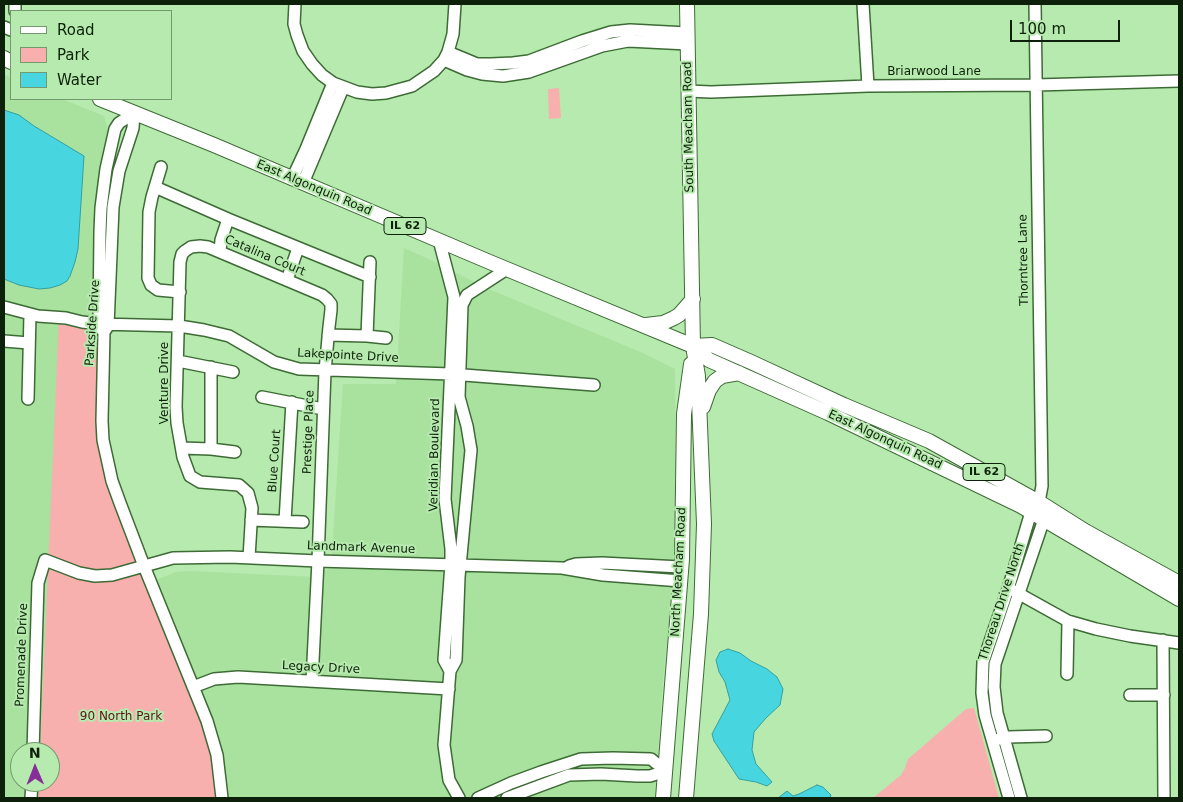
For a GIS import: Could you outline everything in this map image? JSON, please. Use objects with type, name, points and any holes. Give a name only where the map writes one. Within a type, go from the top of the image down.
[{"type":"main road","name":"South Meacham Road","points":[[687,4],[692,251]]},
{"type":"main road","name":"East Algonquin Road","points":[[102,100],[694,346],[709,360],[866,431],[1021,506],[1035,507],[1044,519],[1179,599]]},
{"type":"main road","name":"North Meacham Road","points":[[686,798],[702,594],[704,524],[701,415],[694,346],[692,251]]},
{"type":"main road","points":[[643,325],[656,324],[674,318],[693,299]]},
{"type":"main road","name":"East Algonquin Road","points":[[694,346],[712,345],[844,406],[929,441],[1035,507],[1085,531],[1179,584]]},
{"type":"main road","name":"North Meacham Road","points":[[663,798],[681,574],[684,414],[694,346]]},
{"type":"main road","points":[[701,415],[712,384],[722,376],[739,373]]},
{"type":"street","points":[[295,4],[294,24],[303,51],[312,64],[322,75],[338,86],[356,92],[372,94],[386,93],[412,86],[434,72],[446,56],[453,34],[455,4]]},
{"type":"street","points":[[863,4],[868,86]]},
{"type":"street","name":"Thorntree Lane","points":[[1034,4],[1042,486],[1035,507]]},
{"type":"street","points":[[446,56],[477,64],[529,61],[611,32],[630,30],[688,38]]},
{"type":"street","name":"Briarwood Lane","points":[[688,91],[1179,81]]},
{"type":"street","points":[[298,181],[338,86]]},
{"type":"street","name":"Parkside Drive","points":[[134,113],[119,123],[116,129],[106,169],[101,208],[104,327],[103,440],[112,481],[144,566],[207,721],[217,755],[222,798]]},
{"type":"street","name":"Parkside Drive","points":[[104,327],[115,190],[119,171],[134,128],[134,113]]},
{"type":"street","points":[[161,167],[149,212],[148,278],[151,285],[158,290],[180,292]]},
{"type":"street","points":[[155,187],[370,277]]},
{"type":"street","points":[[220,252],[221,240],[228,219]]},
{"type":"street","name":"Veridian Boulevard","points":[[439,240],[454,297],[455,375],[471,450],[444,660],[450,671],[444,745],[449,780],[459,798]]},
{"type":"street","name":"Catalina Court","points":[[185,251],[191,247],[208,247],[322,295],[331,304]]},
{"type":"street","points":[[287,280],[298,248]]},
{"type":"street","name":"Venture Drive","points":[[185,251],[180,262],[176,407],[183,457],[190,476],[200,482],[239,485],[248,493],[252,508],[249,558]]},
{"type":"street","points":[[367,336],[370,262]]},
{"type":"street","name":"Veridian Boulevard","points":[[456,565],[450,549],[445,499],[462,305],[467,294],[507,269]]},
{"type":"street","name":"Prestige Place","points":[[312,681],[323,409],[331,304]]},
{"type":"street","name":"Lakepointe Drive","points":[[4,307],[38,316],[66,318],[104,327],[179,326],[204,330],[229,336],[274,362],[299,369],[455,375],[594,385]]},
{"type":"street","points":[[28,399],[30,314]]},
{"type":"street","points":[[328,335],[386,338]]},
{"type":"street","points":[[4,341],[30,343]]},
{"type":"street","points":[[178,360],[232,372]]},
{"type":"street","points":[[211,367],[211,449]]},
{"type":"street","points":[[262,396],[323,409]]},
{"type":"street","name":"Blue Court","points":[[285,521],[292,402]]},
{"type":"street","points":[[182,448],[235,452]]},
{"type":"street","name":"Thoreau Drive North","points":[[1008,798],[985,715],[982,694],[983,662],[1035,507]]},
{"type":"street","name":"Thoreau Drive North","points":[[1021,798],[997,713],[994,687],[995,664],[1044,519]]},
{"type":"street","points":[[252,520],[303,522]]},
{"type":"street","name":"Landmark Avenue","points":[[45,560],[79,573],[95,576],[112,575],[173,558],[230,557],[562,568],[576,564],[602,563],[681,574]]},
{"type":"street","name":"Promenade Drive","points":[[33,742],[38,582],[45,560]]},
{"type":"street","points":[[1008,589],[1019,593],[1068,621],[1130,636],[1179,643]]},
{"type":"street","points":[[1067,674],[1068,621]]},
{"type":"street","points":[[1164,640],[1164,798]]},
{"type":"street","name":"Legacy Drive","points":[[194,687],[214,679],[238,677],[449,689]]},
{"type":"street","points":[[1130,695],[1164,695]]},
{"type":"street","points":[[993,741],[1008,737],[1046,736]]},
{"type":"street","points":[[478,798],[534,775],[581,759],[652,759],[666,771]]},
{"type":"street","points":[[507,798],[569,775],[650,776],[666,771]]},
{"type":"shaded area","points":[[4,74],[10,77],[10,100],[64,100],[104,116],[110,136],[101,192],[103,440],[151,582],[176,572],[190,571],[315,577],[331,567],[343,384],[396,384],[404,248],[486,288],[643,353],[675,369],[676,508],[671,608],[663,678],[655,798],[4,798]]},
{"type":"green space","points":[[559,88],[561,118],[549,119],[548,89]]},
{"type":"green space","name":"90 North Park","points":[[59,317],[99,324],[108,462],[207,721],[222,798],[38,798],[38,792],[60,792],[60,742],[40,742]]},
{"type":"green space","points":[[974,708],[999,798],[873,798],[901,775],[908,759],[966,709]]},
{"type":"water","points":[[4,110],[19,115],[84,156],[78,249],[75,262],[67,281],[50,288],[39,289],[19,285],[4,279]]},
{"type":"water","points":[[728,649],[740,653],[767,669],[777,677],[783,689],[780,705],[754,732],[752,750],[756,764],[772,782],[767,786],[739,779],[714,741],[712,734],[730,700],[716,660],[720,652]]},
{"type":"water","points":[[817,785],[823,787],[831,795],[830,798],[778,798],[787,791],[793,796]]}]
